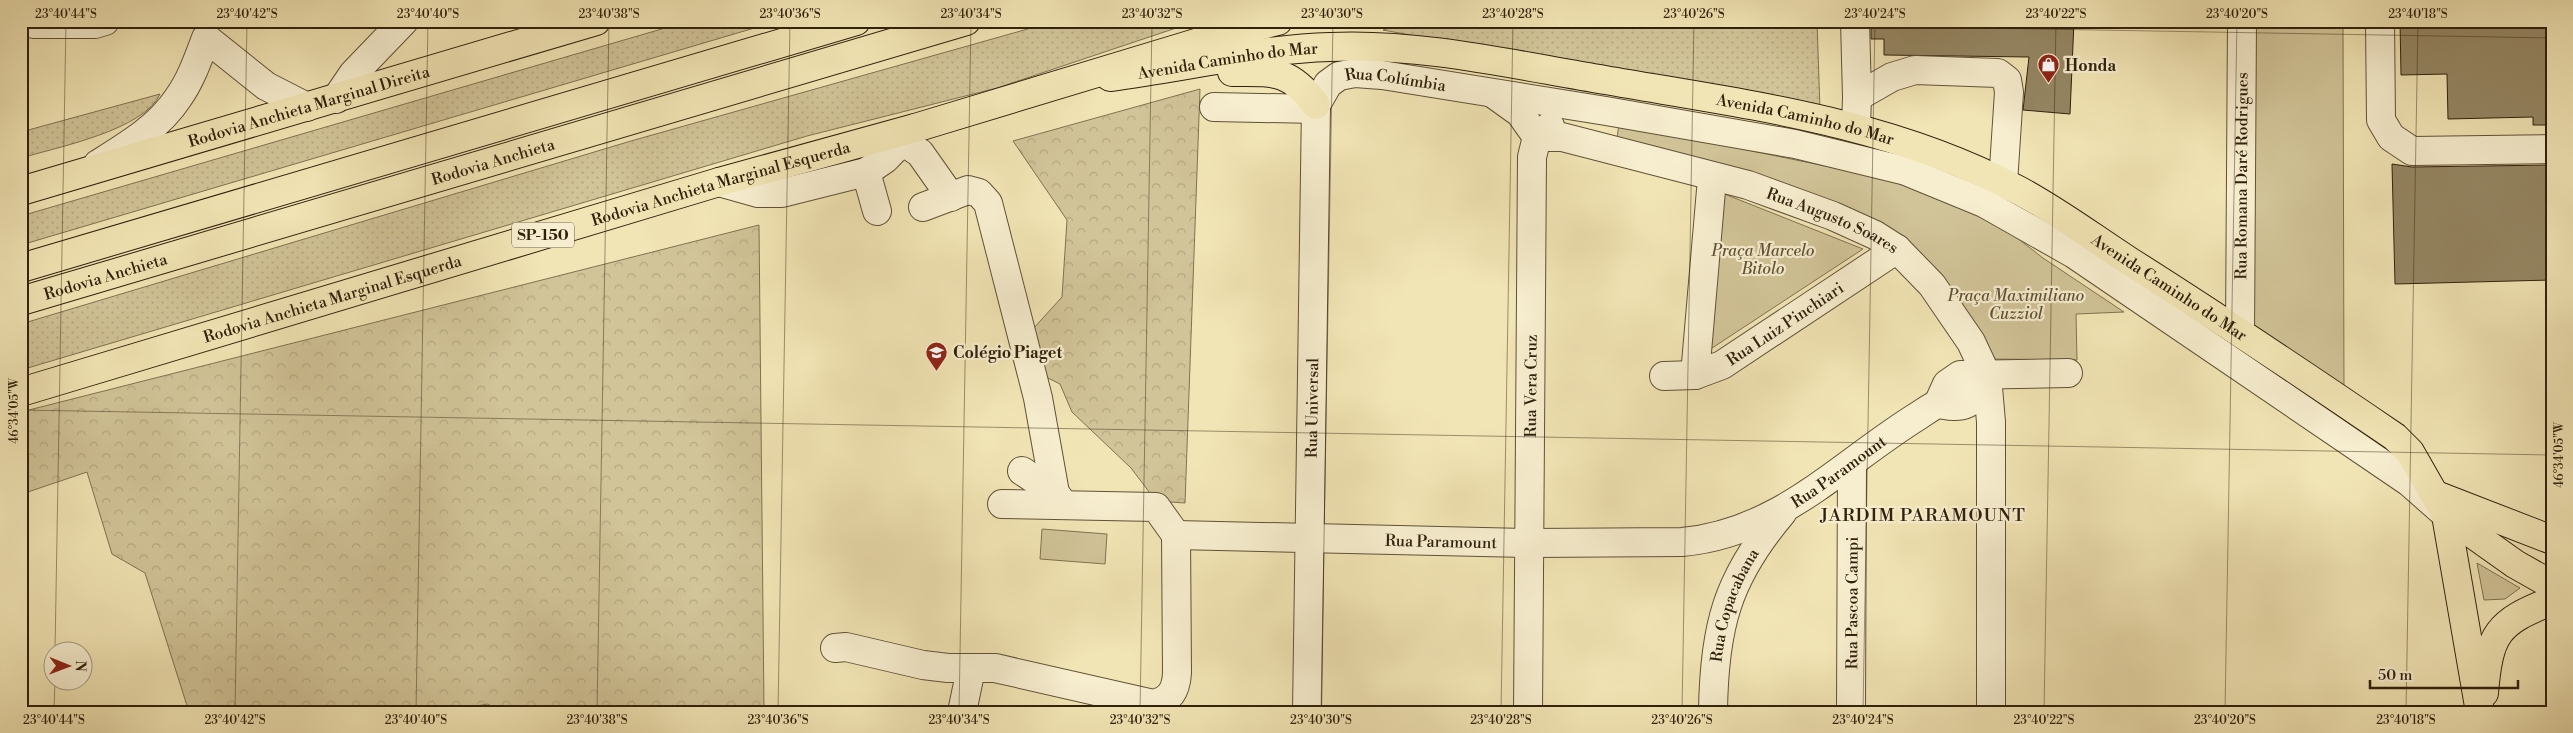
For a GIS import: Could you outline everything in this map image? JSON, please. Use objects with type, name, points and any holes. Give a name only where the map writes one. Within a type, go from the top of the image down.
[{"type":"main road","name":"Rodovia Anchieta Marginal Direita","points":[[21,191],[336,100],[596,21]]},
{"type":"main road","name":"Rodovia Anchieta","points":[[21,268],[856,21]]},
{"type":"main road","name":"Rodovia Anchieta","points":[[21,300],[966,21]]},
{"type":"main road","name":"Rodovia Anchieta Marginal Esquerda","points":[[21,392],[719,182],[908,135],[1066,83],[1278,21]]},
{"type":"main road","name":"Avenida Caminho do Mar","points":[[1066,83],[1299,49],[1352,46],[1405,49],[1518,65],[1856,127],[1911,143],[2020,191],[2240,331],[2395,437],[2410,452],[2434,500],[2515,564],[2552,585]]},
{"type":"main road","points":[[1150,72],[1266,72],[1276,74],[1302,86],[1316,107]]},
{"type":"main road","name":"Avenida Caminho do Mar","points":[[2434,500],[2552,540]]},
{"type":"main road","points":[[2434,500],[2459,595],[2481,712]]},
{"type":"main road","points":[[2459,595],[2468,608],[2482,617],[2514,617],[2552,601]]},
{"type":"main road","points":[[2481,712],[2490,652],[2496,637],[2514,617]]},
{"type":"street","points":[[29,21],[34,24],[95,24],[105,21]]},
{"type":"street","points":[[336,100],[353,74],[404,21]]},
{"type":"street","points":[[1855,21],[1856,127]]},
{"type":"street","name":"Rua Romana Daré Rodrigues","points":[[2240,331],[2242,21]]},
{"type":"street","points":[[2380,21],[2381,120],[2391,137],[2412,151],[2552,149]]},
{"type":"street","points":[[83,173],[142,136],[178,99],[195,68],[206,38],[266,86],[307,107]]},
{"type":"street","points":[[1857,97],[1892,77],[1916,70],[1998,73],[2007,80],[2009,92],[2003,183]]},
{"type":"street","name":"Rua Colúmbia","points":[[1316,107],[1328,84],[1339,76],[1355,74],[1382,75],[1606,111]]},
{"type":"street","name":"Rua Colúmbia","points":[[1492,93],[1520,113],[1537,137]]},
{"type":"street","points":[[1214,107],[1316,107]]},
{"type":"street","name":"Rua Universal","points":[[1308,712],[1316,107]]},
{"type":"street","points":[[1537,137],[1548,127],[1559,121],[1606,111]]},
{"type":"street","name":"Avenida Caminho do Mar","points":[[1606,111],[1795,144],[1906,171],[1959,191],[2011,217],[2074,254],[2434,500]]},
{"type":"street","points":[[719,182],[758,193],[782,193],[866,172],[881,162],[908,135],[950,196]]},
{"type":"street","name":"Rua Augusto Soares","points":[[1537,137],[1562,137],[1748,185],[1834,216],[1875,236],[1897,249],[1932,285],[1971,342],[1987,376]]},
{"type":"street","name":"Rua Vera Cruz","points":[[1528,712],[1532,157],[1537,137]]},
{"type":"street","points":[[866,172],[877,211]]},
{"type":"street","points":[[923,206],[968,190],[979,194],[988,203],[1038,398],[1060,499]]},
{"type":"street","points":[[1695,375],[1711,190]]},
{"type":"street","name":"Rua Luiz Pinchiari","points":[[1664,376],[1695,375],[1729,361],[1897,249]]},
{"type":"street","points":[[1991,712],[1991,422],[1987,376],[2068,373]]},
{"type":"street","name":"Rua Paramount","points":[[1176,535],[1530,543],[1682,542],[1705,539],[1756,523],[1785,510],[1916,417],[1938,404],[1959,406],[1970,402],[1977,396],[1987,376]]},
{"type":"street","name":"Rua Pascoa Campi","points":[[1851,712],[1852,464]]},
{"type":"street","points":[[1022,471],[1060,499]]},
{"type":"street","points":[[835,648],[846,647],[923,665],[971,669],[995,668],[1141,702],[1153,704],[1163,701],[1176,688],[1177,682],[1176,535],[1156,508],[1060,499],[1002,504]]},
{"type":"street","name":"Rua Copacabana","points":[[1712,712],[1714,659],[1723,618],[1737,579],[1752,552],[1785,510]]},
{"type":"street","name":"Rua Paramount","points":[[1705,539],[1729,543],[1752,552]]},
{"type":"street","points":[[962,712],[971,669]]},
{"type":"green space","points":[[689,21],[778,21],[21,245],[21,216]]},
{"type":"green space","points":[[1056,21],[1197,21],[997,88],[807,136],[21,370],[21,324],[631,141]]},
{"type":"green space","points":[[1416,21],[1817,21],[1820,110],[1383,30]]},
{"type":"green space","points":[[2253,21],[2343,21],[2344,396],[2251,332]]},
{"type":"green space","points":[[1200,89],[1185,503],[1156,501],[1131,468],[1072,412],[1060,384],[1044,376],[1032,330],[1062,297],[1067,220],[1013,141]]},
{"type":"green space","points":[[160,94],[151,107],[137,118],[119,127],[77,142],[21,158],[21,132]]},
{"type":"green space","name":"Praça Maximiliano Cuzziol","points":[[1619,124],[1904,182],[1989,216],[2043,258],[2124,312],[2076,314],[2077,360],[1992,359],[1930,269],[1617,138]]},
{"type":"green space","name":"Praça Marcelo Bitolo","points":[[1722,193],[1863,249],[1706,352]]},
{"type":"green space","points":[[759,225],[764,712],[501,712],[488,704],[443,712],[189,712],[145,573],[112,554],[87,472],[22,494],[24,525],[21,526],[21,412]]},
{"type":"green space","points":[[1042,529],[1107,534],[1105,564],[1040,559]]},
{"type":"green space","points":[[2477,563],[2520,588],[2505,599],[2484,600]]},
{"type":"building","name":"Honda","points":[[1871,21],[2074,21],[2070,114],[2023,110],[2029,57],[1884,55],[1884,39],[1871,39]]},
{"type":"building","points":[[2400,21],[2552,21],[2552,125],[2533,125],[2533,117],[2448,119],[2447,74],[2401,75]]},
{"type":"building","points":[[2392,164],[2412,167],[2552,165],[2552,280],[2395,284]]},
{"type":"place","name":"Honda","points":[[2049,84]]},
{"type":"place","name":"Colégio Piaget","points":[[937,371]]},
{"type":"district","name":"JARDIM PARAMOUNT","points":[[1923,515]]}]
